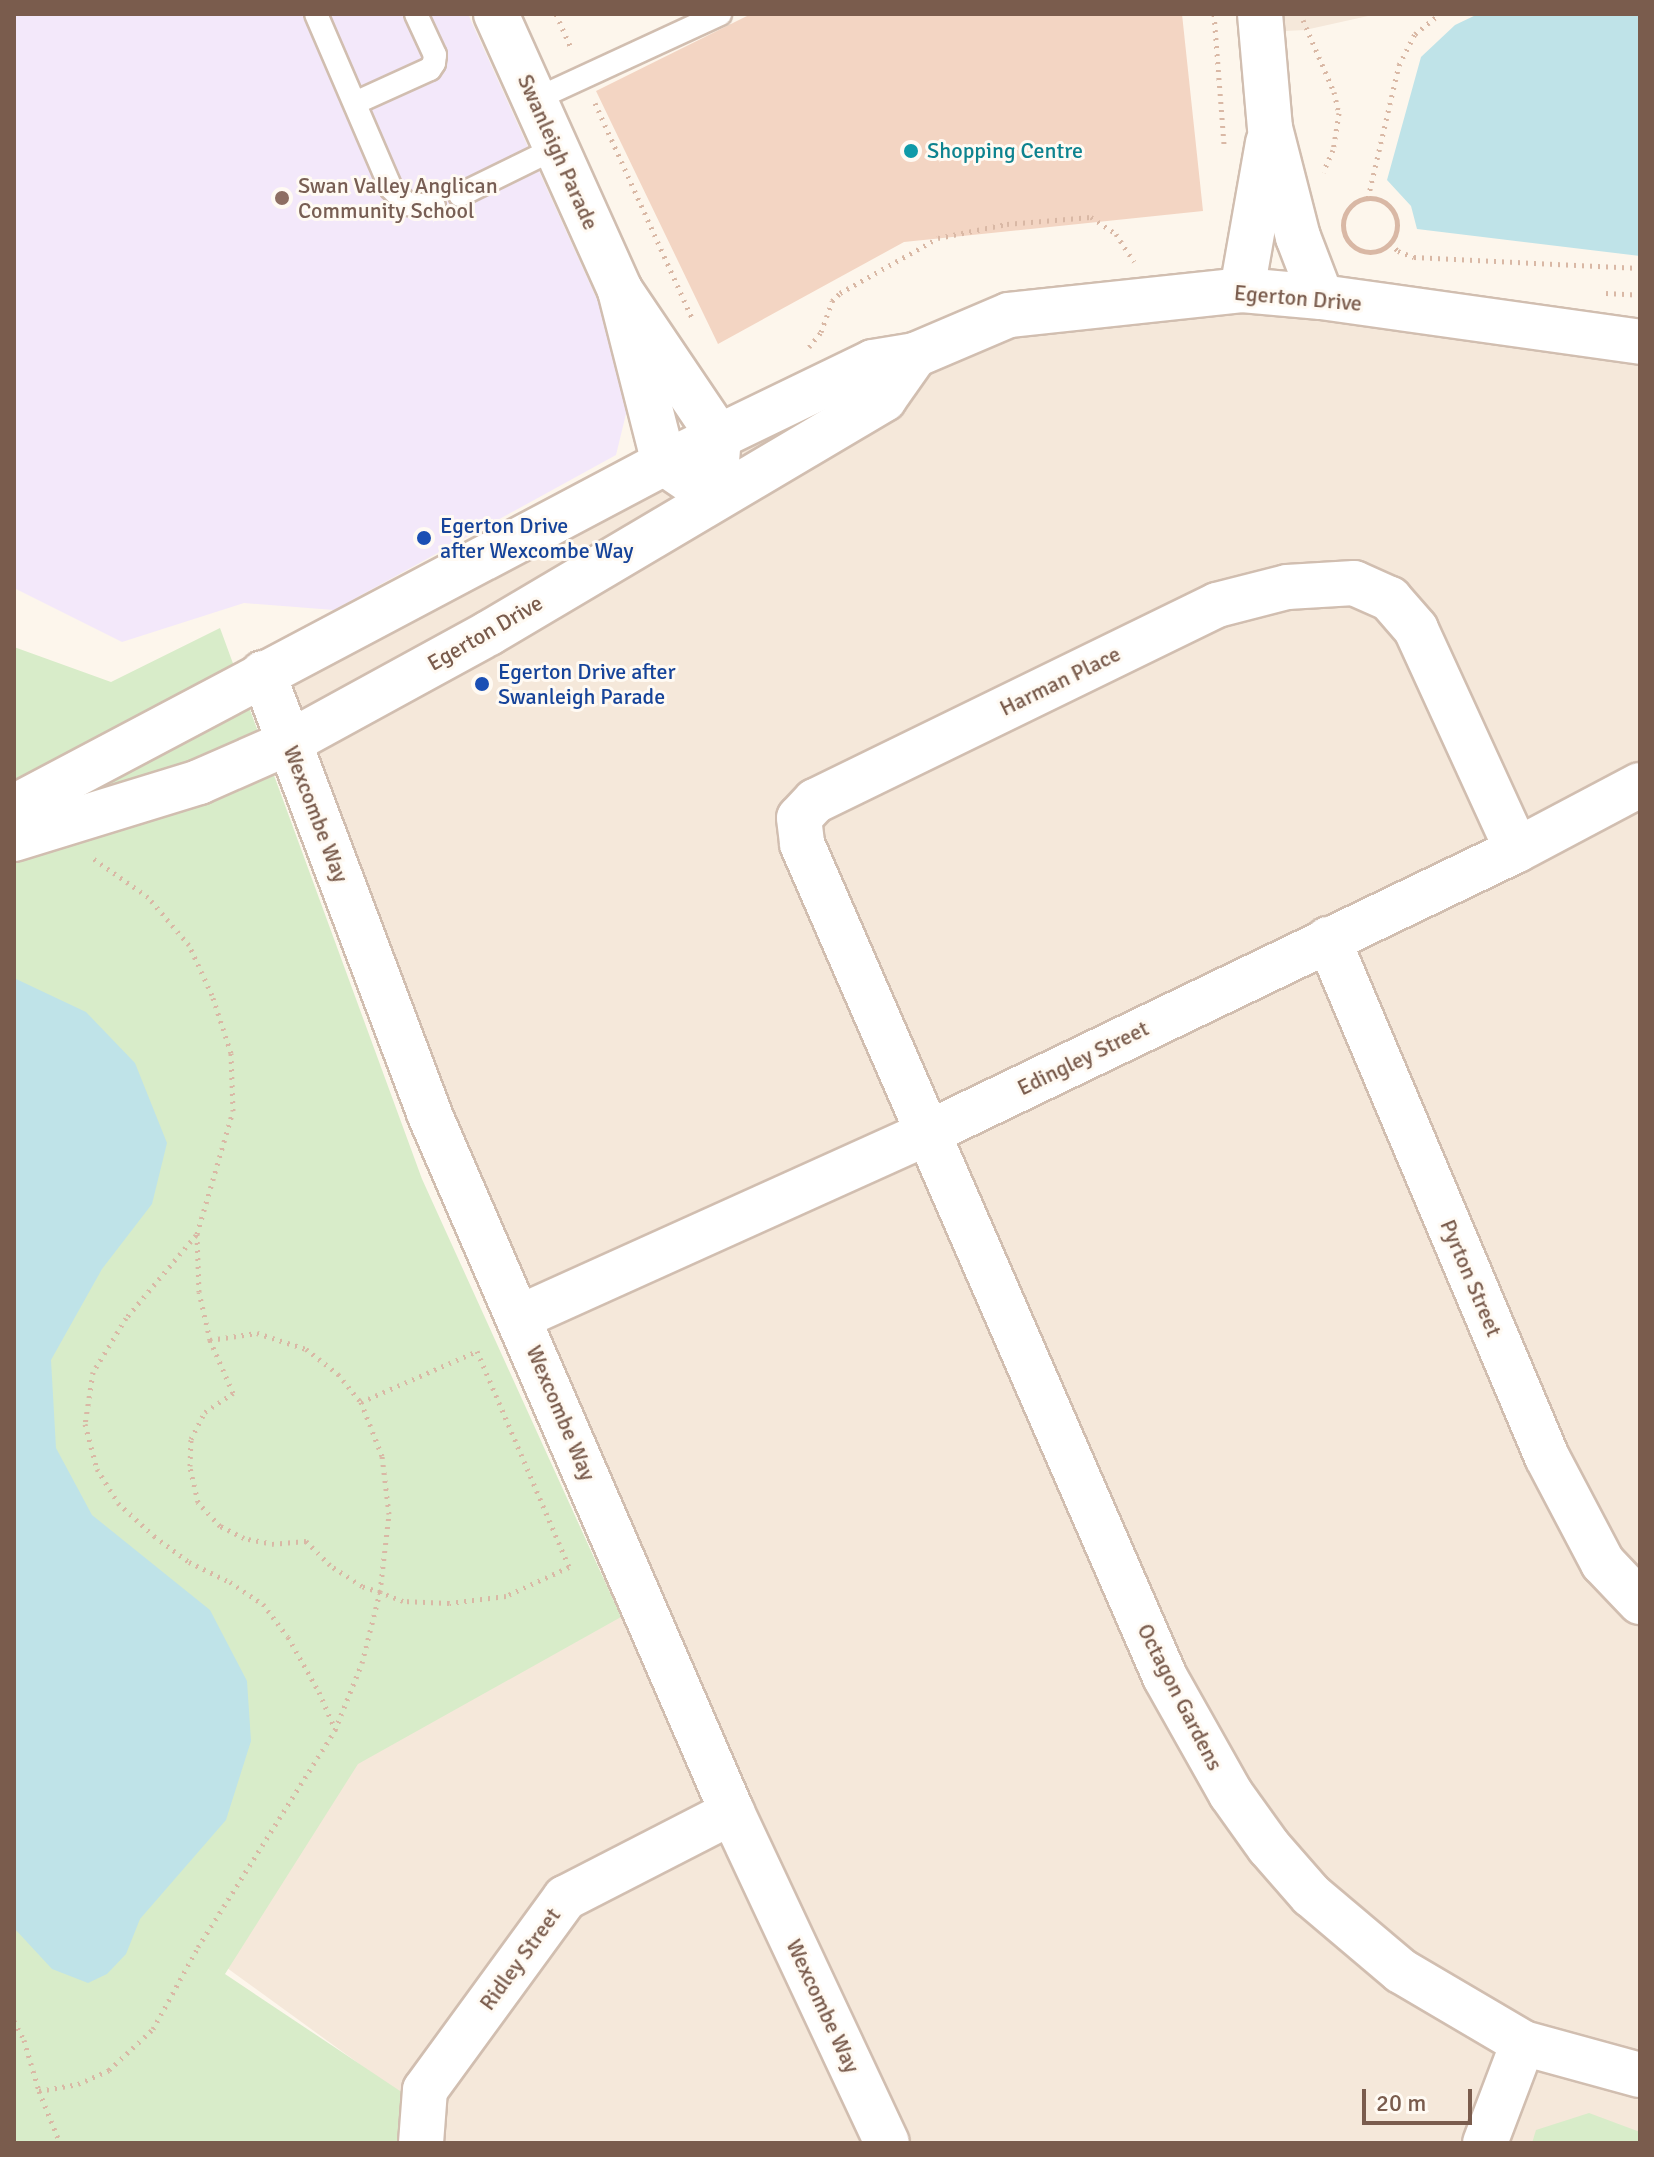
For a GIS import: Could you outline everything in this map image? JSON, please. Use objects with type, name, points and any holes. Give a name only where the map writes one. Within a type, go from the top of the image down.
[{"type":"street","name":"Swanleigh Parade","points":[[496,14],[620,290],[719,437]]},
{"type":"street","points":[[1260,14],[1270,128],[1298,237],[1321,297]]},
{"type":"street","points":[[1242,290],[1270,128]]},
{"type":"street","name":"Swanleigh Parade","points":[[620,290],[664,463]]},
{"type":"street","name":"Egerton Drive","points":[[14,807],[664,463],[873,362],[915,355],[1009,315],[1242,290],[1321,297],[1640,342]]},
{"type":"street","name":"Egerton Drive","points":[[14,839],[199,782],[290,742],[489,633],[884,399],[915,355]]},
{"type":"street","points":[[664,463],[714,497],[719,437]]},
{"type":"street","name":"Harman Place","points":[[930,1132],[802,844],[799,818],[815,801],[1217,605],[1287,587],[1354,583],[1390,599],[1416,629],[1517,850]]},
{"type":"street","name":"Wexcombe Way","points":[[263,673],[429,1113],[732,1812],[887,2143]]},
{"type":"street","name":"Edingley Street","points":[[520,1317],[930,1132],[1517,850],[1640,785]]},
{"type":"street","name":"Pyrton Street","points":[[1328,939],[1547,1457],[1603,1563],[1640,1602]]},
{"type":"street","name":"Octagon Gardens","points":[[930,1132],[1165,1677],[1231,1794],[1279,1859],[1348,1930],[1448,2002],[1523,2043],[1640,2075]]},
{"type":"street","name":"Ridley Street","points":[[421,2143],[425,2090],[565,1898],[732,1812]]},
{"type":"street","points":[[1485,2143],[1523,2043]]},
{"type":"lane","points":[[316,14],[391,188],[407,204],[434,206]]},
{"type":"lane","points":[[355,103],[430,69],[435,55],[416,14]]},
{"type":"lane","points":[[534,100],[720,14]]},
{"type":"lane","points":[[460,195],[556,148]]},
{"type":"path","points":[[556,14],[697,330]]},
{"type":"path","points":[[1214,14],[1224,155]]},
{"type":"path","points":[[1301,14],[1334,92],[1339,113],[1333,150],[1320,178]]},
{"type":"path","points":[[1368,198],[1399,65],[1415,34],[1440,14]]},
{"type":"path","points":[[1368,198],[1385,202],[1396,217],[1396,235],[1390,243],[1375,252],[1366,253],[1350,244],[1343,228],[1352,204],[1368,198]]},
{"type":"path","points":[[799,355],[821,332],[832,301],[852,285],[938,238],[1007,224],[1091,217],[1116,234],[1129,253],[1136,266],[1142,300]]},
{"type":"path","points":[[1390,243],[1398,251],[1414,257],[1640,268]]},
{"type":"path","points":[[1595,292],[1640,295]]},
{"type":"path","points":[[79,848],[148,897],[189,945],[212,995],[231,1053],[233,1111],[197,1234],[199,1292],[210,1340],[233,1393],[205,1412],[191,1439],[190,1466],[198,1502],[220,1526],[244,1538],[274,1544],[306,1541],[330,1565],[362,1586],[403,1601],[449,1603],[506,1596],[569,1567],[477,1351],[361,1402]]},
{"type":"path","points":[[197,1234],[126,1318],[93,1372],[85,1424],[97,1469],[118,1503],[154,1536],[189,1562],[230,1582],[263,1604],[288,1637],[319,1692],[335,1730]]},
{"type":"path","points":[[39,2091],[78,2084],[109,2070],[153,2029],[198,1947],[335,1730],[362,1663],[380,1592],[389,1514],[382,1456],[361,1402],[338,1374],[306,1349],[257,1333],[210,1340]]},
{"type":"path","points":[[14,2021],[24,2040],[39,2091],[60,2143]]},
{"type":"shaded area","name":"Swan Valley Anglican Community School","points":[[14,14],[468,14],[634,381],[616,455],[334,610],[244,603],[122,642],[14,588]]},
{"type":"shaded area","points":[[1245,14],[1377,14],[1305,30],[1248,33]]},
{"type":"shaded area","points":[[1318,273],[1640,328],[1640,2143],[391,2143],[398,2092],[198,1947],[335,1730],[616,1569],[247,679],[1003,304]]},
{"type":"green space","points":[[220,628],[422,1179],[621,1617],[358,1764],[225,1974],[415,2101],[406,2143],[14,2143],[14,647],[111,682]]},
{"type":"green space","points":[[1589,2113],[1640,2132],[1640,2143],[1532,2143],[1536,2130]]},
{"type":"water","points":[[1478,14],[1640,14],[1640,256],[1417,229],[1411,206],[1387,180],[1421,57],[1455,25]]},
{"type":"water","points":[[14,978],[86,1012],[135,1063],[167,1143],[152,1204],[102,1269],[51,1360],[56,1448],[92,1515],[210,1610],[247,1681],[251,1741],[226,1820],[140,1919],[126,1954],[107,1974],[88,1983],[52,1969],[14,1928]]},
{"type":"building","name":"Shopping Centre","points":[[751,14],[1182,14],[1203,211],[904,242],[718,344],[596,91]]},
{"type":"place","name":"Shopping Centre","points":[[911,151]]},
{"type":"place","name":"Swan Valley Anglican Community School","points":[[282,198]]},
{"type":"place","name":"Egerton Drive after Wexcombe Way","points":[[424,538]]},
{"type":"place","name":"Egerton Drive after Swanleigh Parade","points":[[482,684]]}]
